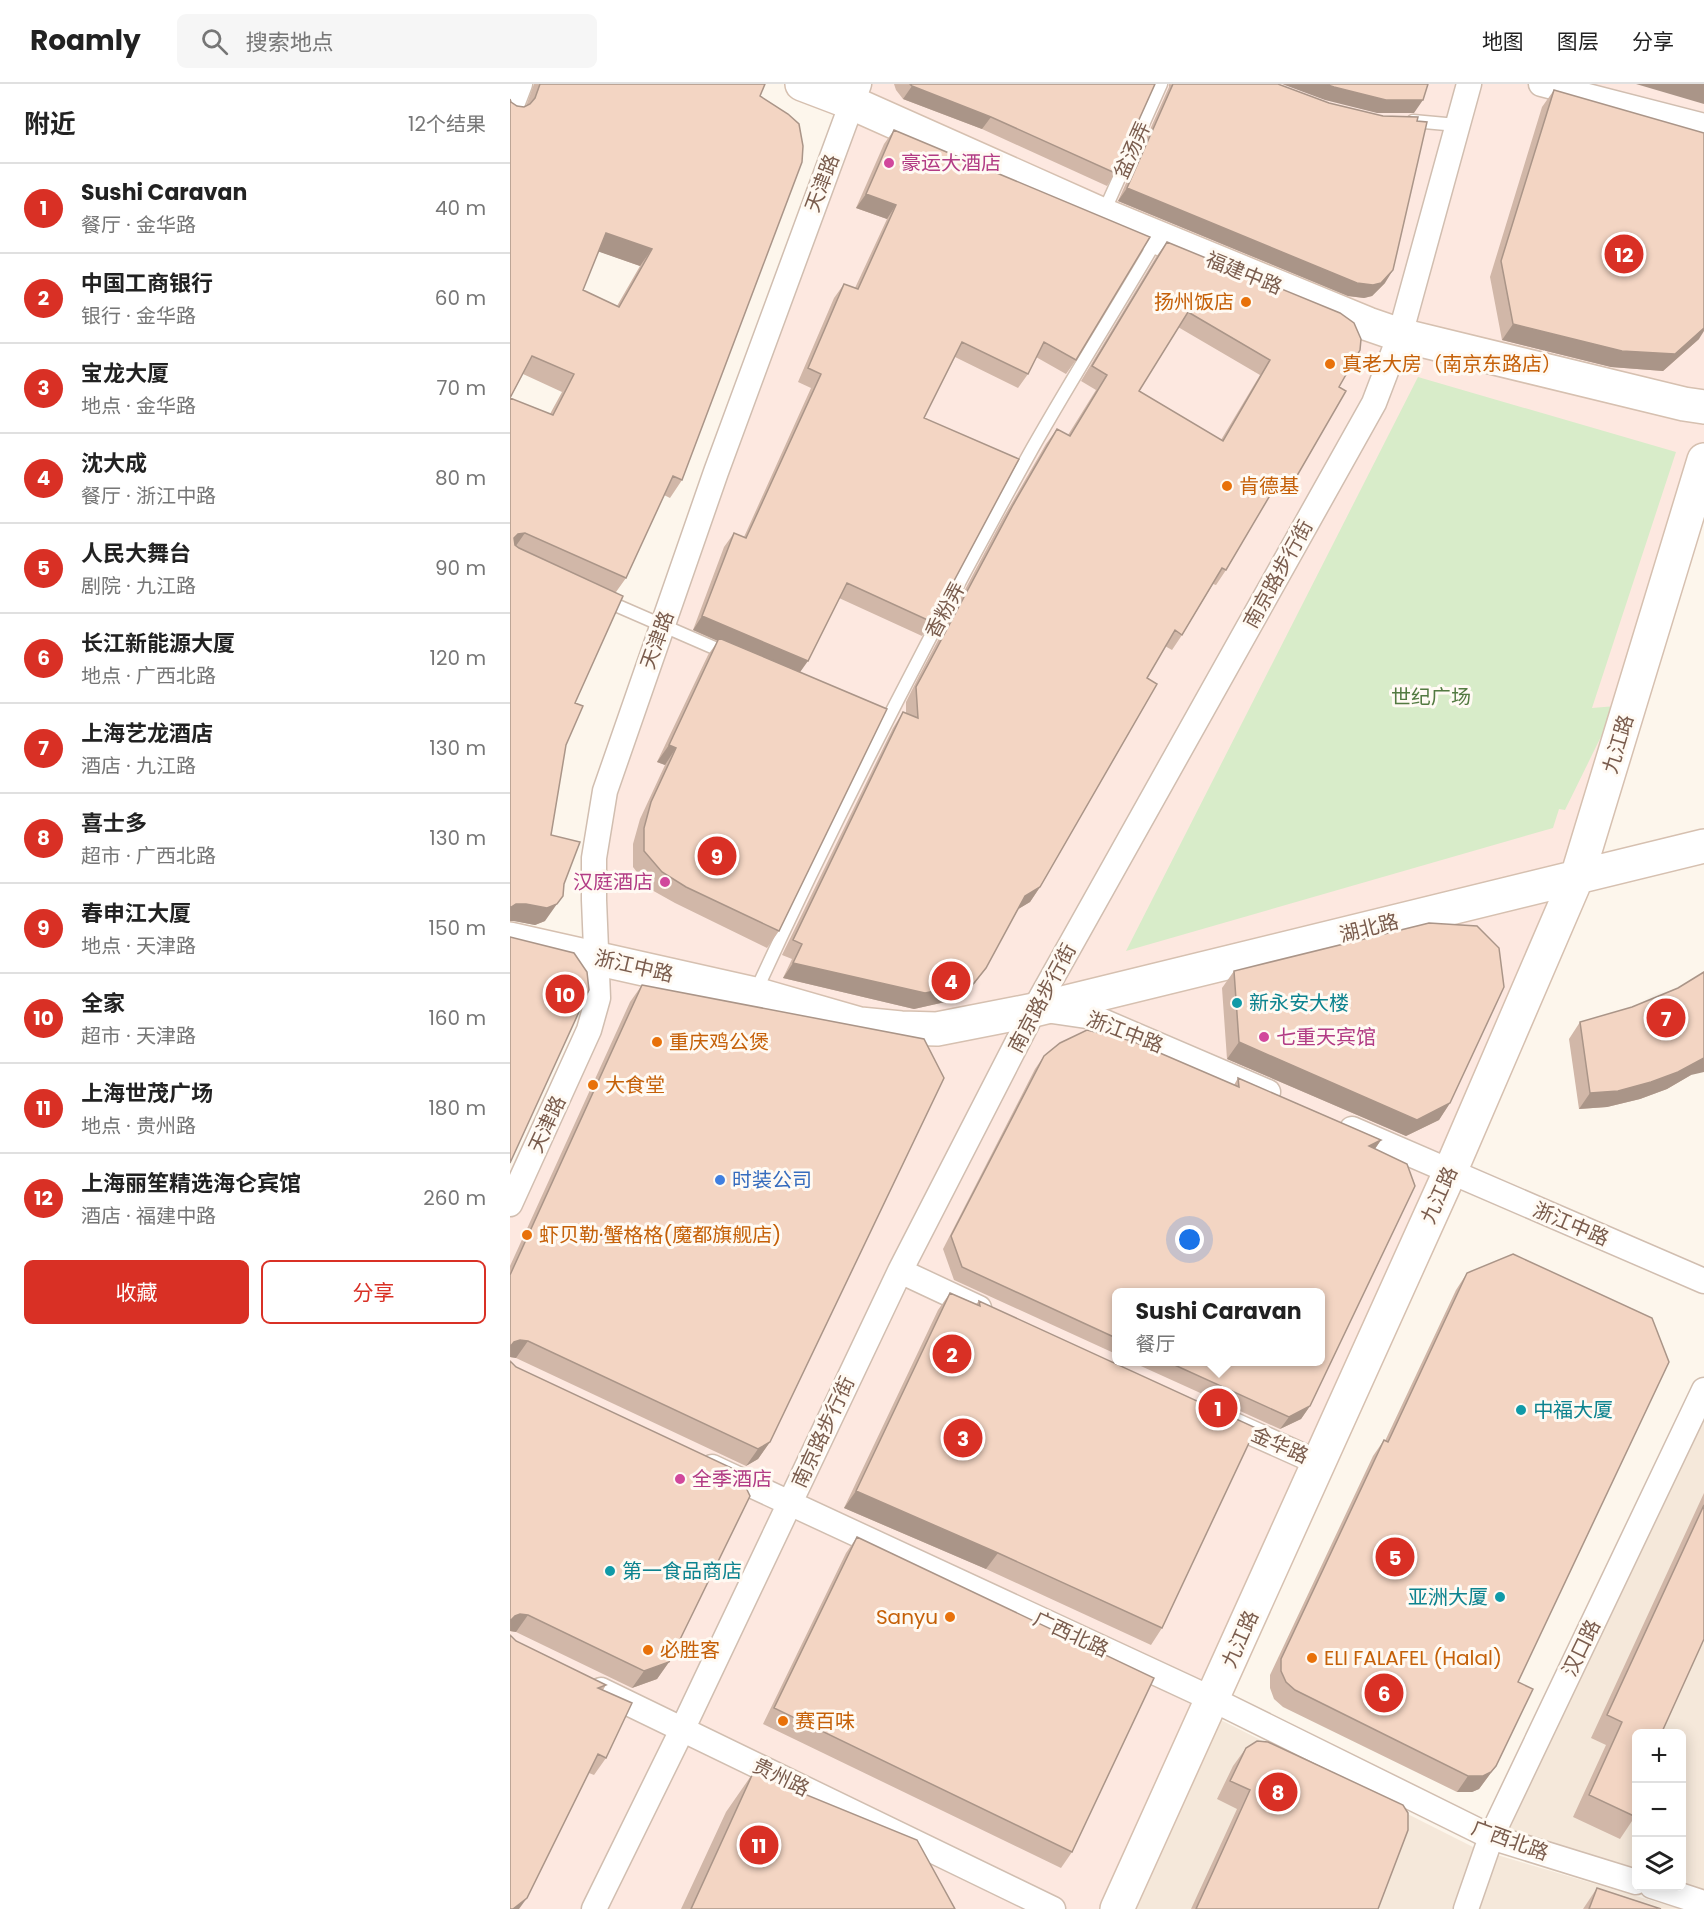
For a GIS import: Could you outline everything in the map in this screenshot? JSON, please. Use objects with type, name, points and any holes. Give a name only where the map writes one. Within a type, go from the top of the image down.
[{"type":"street","points":[[510,110],[520,84]]},
{"type":"street","name":"福建中路","points":[[802,84],[856,94],[1103,215],[1368,324],[1400,335],[1704,407]]},
{"type":"street","name":"南京路步行街","points":[[594,1909],[682,1730],[900,1271],[1034,1010],[1374,403],[1400,335],[1469,84]]},
{"type":"street","points":[[1541,84],[1704,126]]},
{"type":"street","name":"天津路","points":[[510,1204],[589,1030],[598,998],[594,858],[604,791],[783,287],[856,94]]},
{"type":"street","name":"九江路","points":[[1117,1909],[1450,1173],[1577,877],[1704,460]]},
{"type":"street","name":"湖北路","points":[[1034,1010],[1704,846]]},
{"type":"street","name":"浙江中路","points":[[510,939],[755,994],[860,1024],[937,1029],[1034,1010],[1093,1017],[1285,1100]]},
{"type":"street","name":"浙江中路","points":[[1329,1119],[1704,1281]]},
{"type":"street","points":[[900,1271],[998,1317]]},
{"type":"street","name":"汉口路","points":[[1466,1909],[1491,1837],[1704,1390]]},
{"type":"street","name":"金华路","points":[[1202,1410],[1319,1463]]},
{"type":"street","name":"广西北路","points":[[692,1457],[1212,1700],[1491,1837],[1632,1881]]},
{"type":"street","name":"贵州路","points":[[584,1681],[1053,1909]]},
{"type":"street","points":[[1665,1891],[1704,1903]]},
{"type":"lane","name":"盆汤弄","points":[[1103,215],[1161,84]]},
{"type":"lane","points":[[1396,122],[1457,125]]},
{"type":"lane","name":"香粉弄","points":[[755,994],[880,718],[1033,447],[1158,238]]},
{"type":"lane","points":[[597,597],[736,658]]},
{"type":"shaded area","points":[[859,84],[1704,84],[1704,459],[1577,877],[1117,1909],[510,1909],[510,1204],[589,1030],[594,858]]},
{"type":"shaded area","points":[[1704,1390],[1704,1903],[1686,1889],[1686,1729],[1632,1729],[1632,1881],[1491,1837]]},
{"type":"shaded area","points":[[1213,1716],[1477,1849],[1680,1909],[1125,1909]]},
{"type":"green space","name":"世纪广场","points":[[1418,377],[1676,452],[1592,708],[1616,706],[1565,810],[1559,809],[1553,828],[1126,951]]},
{"type":"building","points":[[540,84],[765,84],[760,96],[799,124],[803,146],[802,162],[682,480],[673,476],[626,578],[525,533],[518,534],[514,538],[515,545],[519,548],[623,596],[575,703],[583,706],[566,745],[551,835],[580,842],[564,884],[563,896],[557,904],[547,908],[516,904],[510,908],[510,398],[510,99],[517,106],[524,107],[535,98]],"holes":[[[606,233],[652,249],[619,307],[583,290]],[[532,356],[574,374],[553,415],[510,398]]]},
{"type":"building","points":[[910,84],[1155,84],[1115,173],[991,117]]},
{"type":"building","points":[[1173,84],[1278,84],[1329,103],[1383,116],[1418,117],[1417,121],[1427,122],[1393,270],[1381,283],[1373,285],[1357,283],[1127,188]]},
{"type":"building","points":[[1325,84],[1428,84],[1423,100],[1386,100]]},
{"type":"building","points":[[1554,90],[1704,133],[1704,328],[1675,354],[1622,351],[1513,324],[1501,261]]},
{"type":"building","points":[[894,130],[1150,237],[1076,360],[1044,342],[1028,374],[962,342],[924,418],[1019,459],[932,622],[847,583],[808,661],[702,616],[734,533],[746,538],[821,374],[808,368],[844,284],[858,289],[896,205],[866,194]]},
{"type":"building","points":[[1167,242],[1340,313],[1354,323],[1361,339],[1360,350],[1339,387],[1346,391],[1294,481],[1282,475],[1226,570],[1222,568],[1182,635],[1175,630],[1147,678],[1157,684],[1040,887],[1025,896],[986,968],[974,983],[925,993],[793,963],[802,944],[793,940],[903,712],[918,718],[916,687],[1013,505],[1057,429],[1070,436],[1107,375],[1092,366]],"holes":[[[1188,312],[1270,360],[1223,441],[1139,391]]]},
{"type":"building","points":[[719,638],[887,709],[779,931],[686,887],[662,872],[644,851],[644,828],[651,802],[676,748],[669,745]]},
{"type":"building","points":[[1429,923],[1477,926],[1499,948],[1504,987],[1450,1103],[1417,1120],[1239,1042],[1234,971]]},
{"type":"building","points":[[510,937],[574,953],[587,972],[589,990],[510,1163]]},
{"type":"building","points":[[1704,972],[1704,1058],[1678,1072],[1651,1082],[1618,1091],[1590,1093],[1580,1022],[1632,1007],[1678,988]]},
{"type":"building","name":"时装公司","points":[[642,985],[924,1039],[944,1078],[770,1442],[758,1449],[528,1341],[514,1342],[510,1347],[510,1275]]},
{"type":"building","points":[[1087,1030],[1132,1041],[1239,1087],[1238,1078],[1381,1140],[1369,1146],[1407,1164],[1415,1186],[1310,1406],[1289,1417],[1177,1366],[1325,1366],[1325,1288],[1112,1288],[1112,1336],[962,1267],[951,1236],[1044,1056],[1060,1043]]},
{"type":"building","points":[[1513,1254],[1652,1318],[1669,1362],[1518,1682],[1533,1689],[1496,1766],[1483,1776],[1468,1776],[1295,1690],[1286,1682],[1281,1671],[1281,1659],[1384,1440],[1388,1442],[1467,1273]]},
{"type":"building","points":[[950,1293],[980,1306],[979,1301],[1112,1362],[1112,1366],[1121,1366],[1256,1428],[1162,1628],[856,1491]]},
{"type":"building","name":"第一食品商店","points":[[510,1361],[516,1367],[738,1471],[750,1496],[669,1662],[644,1671],[528,1615],[520,1614],[510,1621]]},
{"type":"building","points":[[1704,1505],[1704,1639],[1663,1729],[1632,1729],[1632,1815],[1589,1795],[1622,1722],[1607,1715]]},
{"type":"building","points":[[857,1537],[1154,1678],[1072,1852],[774,1708]]},
{"type":"building","points":[[510,1635],[516,1641],[606,1685],[598,1688],[632,1703],[606,1758],[598,1754],[527,1898],[513,1909],[510,1909]]},
{"type":"building","points":[[1257,1741],[1268,1742],[1403,1805],[1408,1813],[1408,1830],[1378,1909],[1196,1909],[1250,1790],[1230,1781],[1246,1748]]},
{"type":"building","points":[[753,1773],[917,1840],[955,1909],[691,1909]]},
{"type":"building","points":[[1597,1888],[1661,1909],[1589,1909]]},
{"type":"place","name":"豪运大酒店","points":[[889,163]]},
{"type":"place","name":"上海丽笙精选海仑宾馆","points":[[1624,254]]},
{"type":"place","name":"扬州饭店","points":[[1246,302]]},
{"type":"place","name":"真老大房（南京东路店）","points":[[1330,364]]},
{"type":"place","name":"肯德基","points":[[1227,486]]},
{"type":"place","name":"春申江大厦","points":[[717,856]]},
{"type":"place","name":"汉庭酒店","points":[[665,882]]},
{"type":"place","name":"沈大成","points":[[951,981]]},
{"type":"place","name":"全家","points":[[565,994]]},
{"type":"place","name":"新永安大楼","points":[[1237,1003]]},
{"type":"place","name":"上海艺龙酒店","points":[[1666,1018]]},
{"type":"place","name":"七重天宾馆","points":[[1264,1037]]},
{"type":"place","name":"重庆鸡公煲","points":[[657,1042]]},
{"type":"place","name":"大食堂","points":[[593,1085]]},
{"type":"place","name":"时装公司","points":[[720,1180]]},
{"type":"place","name":"虾贝勒·蟹格格(魔都旗舰店)","points":[[527,1235]]},
{"type":"place","name":"中国工商银行","points":[[952,1354]]},
{"type":"place","name":"Sushi Caravan","points":[[1218,1408]]},
{"type":"place","name":"中福大厦","points":[[1521,1410]]},
{"type":"place","name":"宝龙大厦","points":[[963,1438]]},
{"type":"place","name":"全季酒店","points":[[680,1479]]},
{"type":"place","name":"人民大舞台","points":[[1395,1557]]},
{"type":"place","name":"第一食品商店","points":[[610,1571]]},
{"type":"place","name":"亚洲大厦","points":[[1500,1597]]},
{"type":"place","name":"Sanyu","points":[[950,1617]]},
{"type":"place","name":"必胜客","points":[[648,1650]]},
{"type":"place","name":"ELI FALAFEL (Halal)","points":[[1312,1658]]},
{"type":"place","name":"长江新能源大厦","points":[[1384,1693]]},
{"type":"place","name":"赛百味","points":[[783,1721]]},
{"type":"place","name":"喜士多","points":[[1278,1792]]},
{"type":"place","name":"上海世茂广场","points":[[759,1845]]}]
